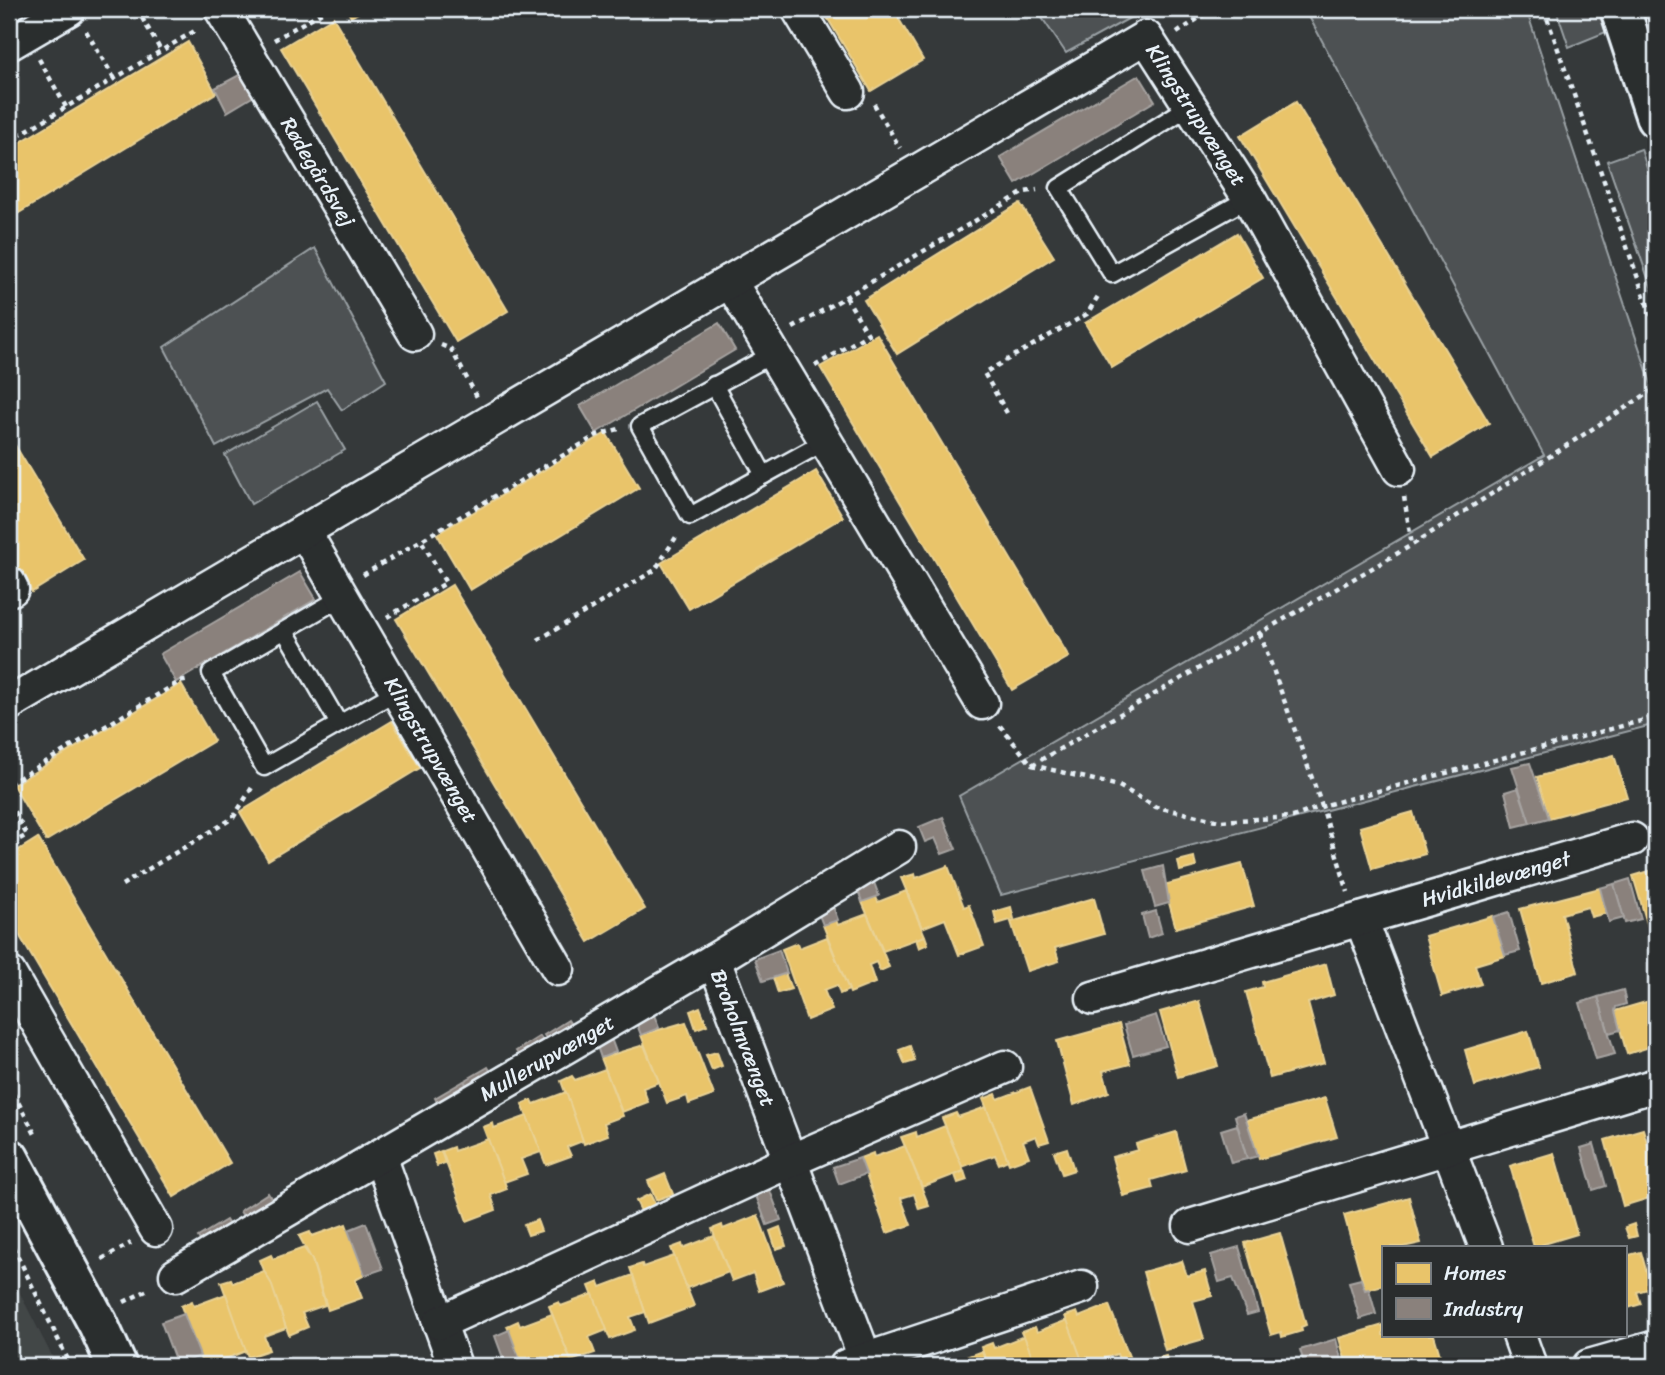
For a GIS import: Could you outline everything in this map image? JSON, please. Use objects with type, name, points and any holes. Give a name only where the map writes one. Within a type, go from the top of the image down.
[{"type":"street","points":[[9,44],[69,9]]},
{"type":"street","name":"Rødegårdsvej","points":[[221,9],[415,334]]},
{"type":"street","points":[[799,9],[848,92]]},
{"type":"street","points":[[1620,9],[1656,118]]},
{"type":"street","name":"Klingstrupvænget","points":[[9,704],[1146,37],[1250,198],[1401,479]]},
{"type":"street","points":[[730,281],[982,703]]},
{"type":"street","name":"Klingstrupvænget","points":[[304,531],[558,969]]},
{"type":"street","name":"Hvidkildevænget","points":[[1093,998],[1632,839]]},
{"type":"street","name":"Broholmvænget","points":[[900,847],[714,960],[790,1161],[859,1364],[1082,1287]]},
{"type":"street","points":[[1361,919],[1486,1246]]},
{"type":"street","name":"Mullerupvænget","points":[[176,1275],[714,960]]},
{"type":"street","points":[[9,973],[156,1228]]},
{"type":"street","points":[[439,1323],[790,1161],[1005,1066]]},
{"type":"street","points":[[1191,1226],[1447,1146],[1656,1085]]},
{"type":"street","points":[[380,1156],[455,1366]]},
{"type":"street","points":[[9,1158],[98,1324],[117,1366]]},
{"type":"street","points":[[1519,1336],[1530,1366]]},
{"type":"street","points":[[1589,1366],[1656,1347]]},
{"type":"lane","points":[[1190,106],[1059,188],[1112,274],[1250,198]]},
{"type":"lane","points":[[770,349],[714,385],[640,426],[690,516],[825,441]]},
{"type":"lane","points":[[714,385],[764,475]]},
{"type":"lane","points":[[340,593],[285,631],[211,674],[264,767],[397,691]]},
{"type":"lane","points":[[285,631],[339,724]]},
{"type":"path","points":[[137,9],[161,51]]},
{"type":"path","points":[[248,54],[327,9]]},
{"type":"path","points":[[1153,49],[1212,9]]},
{"type":"path","points":[[1544,9],[1656,330]]},
{"type":"path","points":[[9,141],[185,37]]},
{"type":"path","points":[[96,46],[114,78]]},
{"type":"path","points":[[49,77],[66,107]]},
{"type":"path","points":[[848,92],[869,96],[915,173]]},
{"type":"path","points":[[9,115],[20,134]]},
{"type":"path","points":[[770,349],[846,297],[1024,192],[1059,188]]},
{"type":"path","points":[[1007,413],[984,373],[1087,314],[1112,274]]},
{"type":"path","points":[[790,381],[868,334],[846,297]]},
{"type":"path","points":[[415,334],[451,349],[491,421]]},
{"type":"path","points":[[1032,765],[1412,545],[1656,388]]},
{"type":"path","points":[[340,593],[421,540],[605,431]]},
{"type":"path","points":[[1401,479],[1412,545]]},
{"type":"path","points":[[538,640],[655,570],[690,516]]},
{"type":"path","points":[[362,631],[446,583],[421,540]]},
{"type":"path","points":[[1260,633],[1322,806],[1349,894],[1361,919]]},
{"type":"path","points":[[9,784],[180,682]]},
{"type":"path","points":[[982,703],[1032,765],[1119,786],[1156,807],[1220,821],[1293,817],[1322,806],[1656,717]]},
{"type":"path","points":[[122,885],[233,818],[264,767]]},
{"type":"path","points":[[9,803],[27,835],[9,845]]},
{"type":"path","points":[[9,1238],[71,1366]]},
{"type":"shaded area","points":[[1036,9],[1146,9],[1066,53]]},
{"type":"shaded area","points":[[1305,9],[1526,9],[1656,398],[1656,724],[1001,895],[959,796],[1544,455]]},
{"type":"shaded area","points":[[1556,9],[1599,9],[1606,32],[1569,47]]},
{"type":"shaded area","points":[[1641,149],[1656,197],[1656,301],[1607,161]]},
{"type":"shaded area","points":[[315,248],[386,381],[342,410],[327,388],[216,447],[164,347]]},
{"type":"shaded area","points":[[317,401],[345,450],[251,504],[225,455]]},
{"type":"shaded area","points":[[9,1272],[57,1366],[9,1366]]},
{"type":"building: Homes","points":[[346,9],[365,9],[351,17]]},
{"type":"building: Homes","points":[[822,9],[893,9],[923,60],[871,91]]},
{"type":"building: Homes","points":[[333,17],[508,311],[456,342],[281,48]]},
{"type":"building: Homes","points":[[188,42],[216,93],[9,219],[9,149]]},
{"type":"building: Homes","points":[[1296,102],[1489,423],[1433,457],[1240,136]]},
{"type":"building: Homes","points":[[1020,203],[1054,257],[897,354],[864,300]]},
{"type":"building: Homes","points":[[1237,233],[1263,278],[1112,368],[1085,323]]},
{"type":"building: Homes","points":[[877,334],[1069,657],[1012,690],[820,367]]},
{"type":"building: Homes","points":[[606,433],[639,488],[470,590],[437,534]]},
{"type":"building: Homes","points":[[9,435],[84,560],[32,592],[9,553]]},
{"type":"building: Homes","points":[[816,471],[843,517],[689,609],[661,563]]},
{"type":"building: Homes","points":[[452,585],[645,909],[589,942],[396,619]]},
{"type":"building: Homes","points":[[181,684],[214,741],[46,841],[13,785]]},
{"type":"building: Homes","points":[[392,721],[420,768],[268,860],[240,812]]},
{"type":"building: Homes","points":[[1614,755],[1627,797],[1549,818],[1537,777]]},
{"type":"building: Homes","points":[[1413,812],[1425,854],[1372,869],[1360,827]]},
{"type":"building: Homes","points":[[38,838],[230,1163],[174,1197],[9,918],[9,856]]},
{"type":"building: Homes","points":[[1194,857],[1196,867],[1180,871],[1178,861]]},
{"type":"building: Homes","points":[[1242,864],[1254,906],[1176,928],[1164,885]]},
{"type":"building: Homes","points":[[948,866],[964,907],[969,905],[984,946],[959,955],[945,919],[922,928],[901,878],[915,874],[916,878]]},
{"type":"building: Homes","points":[[1656,869],[1656,954],[1633,876]]},
{"type":"building: Homes","points":[[1600,888],[1607,913],[1591,917],[1588,907],[1562,914],[1578,972],[1541,983],[1520,909]]},
{"type":"building: Homes","points":[[906,891],[925,936],[883,951],[862,902],[876,897],[878,902]]},
{"type":"building: Homes","points":[[1094,898],[1104,934],[1055,948],[1059,961],[1027,971],[1011,922]]},
{"type":"building: Homes","points":[[1011,907],[1014,919],[997,924],[994,912]]},
{"type":"building: Homes","points":[[867,914],[889,967],[880,971],[876,962],[869,965],[875,983],[850,993],[823,925],[836,920],[838,925]]},
{"type":"building: Homes","points":[[1493,916],[1505,956],[1475,965],[1481,984],[1442,996],[1425,936]]},
{"type":"building: Homes","points":[[925,936],[928,944],[919,948],[916,939]]},
{"type":"building: Homes","points":[[827,937],[849,990],[840,994],[837,985],[824,990],[832,1010],[807,1020],[782,949],[797,943],[799,948]]},
{"type":"building: Homes","points":[[1326,964],[1334,995],[1308,1003],[1324,1063],[1270,1078],[1246,992],[1263,987],[1262,982]]},
{"type":"building: Homes","points":[[785,973],[791,989],[778,993],[773,978]]},
{"type":"building: Homes","points":[[1656,999],[1656,1045],[1627,1054],[1615,1011]]},
{"type":"building: Homes","points":[[1199,1001],[1218,1066],[1178,1077],[1160,1012]]},
{"type":"building: Homes","points":[[700,1007],[707,1025],[696,1029],[690,1011]]},
{"type":"building: Homes","points":[[686,1022],[714,1095],[689,1104],[687,1096],[667,1103],[641,1035]]},
{"type":"building: Homes","points":[[1119,1024],[1130,1064],[1103,1071],[1109,1092],[1074,1105],[1057,1041]]},
{"type":"building: Homes","points":[[1528,1031],[1539,1067],[1475,1086],[1465,1050]]},
{"type":"building: Homes","points":[[644,1045],[659,1082],[643,1088],[648,1102],[622,1112],[601,1058]]},
{"type":"building: Homes","points":[[910,1046],[915,1061],[905,1064],[899,1050]]},
{"type":"building: Homes","points":[[717,1052],[722,1066],[712,1070],[706,1055]]},
{"type":"building: Homes","points":[[605,1069],[623,1116],[604,1123],[608,1135],[584,1144],[561,1081],[572,1076],[575,1080]]},
{"type":"building: Homes","points":[[1030,1087],[1049,1141],[1039,1144],[1036,1136],[1023,1141],[1029,1157],[1009,1164],[983,1099],[996,1094],[998,1099]]},
{"type":"building: Homes","points":[[566,1092],[583,1141],[567,1147],[571,1156],[546,1165],[522,1104],[532,1100],[534,1104]]},
{"type":"building: Homes","points":[[1325,1098],[1337,1137],[1259,1159],[1247,1120]]},
{"type":"building: Homes","points":[[986,1107],[1008,1160],[999,1164],[995,1155],[962,1167],[942,1118],[956,1113],[958,1117]]},
{"type":"building: Homes","points":[[527,1116],[541,1152],[521,1159],[527,1174],[504,1182],[483,1127],[493,1123],[494,1128]]},
{"type":"building: Homes","points":[[945,1126],[964,1171],[922,1187],[901,1137],[916,1132],[917,1137]]},
{"type":"building: Homes","points":[[1643,1129],[1651,1156],[1656,1154],[1656,1196],[1623,1206],[1605,1140]]},
{"type":"building: Homes","points":[[1176,1132],[1186,1170],[1151,1180],[1153,1188],[1123,1196],[1112,1157],[1138,1150],[1136,1144]]},
{"type":"building: Homes","points":[[488,1139],[507,1189],[491,1195],[496,1210],[467,1221],[442,1151],[453,1147],[454,1151]]},
{"type":"building: Homes","points":[[905,1146],[929,1206],[919,1209],[914,1194],[901,1198],[911,1225],[887,1233],[860,1158],[873,1153],[874,1157]]},
{"type":"building: Homes","points":[[1067,1148],[1074,1170],[1062,1174],[1054,1152]]},
{"type":"building: Homes","points":[[441,1151],[445,1163],[437,1166],[433,1154]]},
{"type":"building: Homes","points":[[1554,1153],[1577,1234],[1534,1246],[1510,1166]]},
{"type":"building: Homes","points":[[964,1171],[967,1180],[958,1183],[955,1175]]},
{"type":"building: Homes","points":[[665,1174],[673,1194],[656,1200],[648,1181]]},
{"type":"building: Homes","points":[[650,1194],[657,1208],[643,1215],[636,1201]]},
{"type":"building: Homes","points":[[1409,1197],[1421,1243],[1382,1246],[1382,1285],[1365,1290],[1344,1215]]},
{"type":"building: Homes","points":[[758,1215],[783,1282],[759,1291],[753,1273],[732,1281],[712,1229],[722,1225],[723,1229]]},
{"type":"building: Homes","points":[[537,1220],[541,1231],[528,1235],[524,1225]]},
{"type":"building: Homes","points":[[346,1224],[365,1275],[355,1280],[362,1298],[328,1310],[312,1260],[299,1236],[310,1232],[312,1236]]},
{"type":"building: Homes","points":[[1634,1224],[1637,1236],[1629,1238],[1625,1227]]},
{"type":"building: Homes","points":[[780,1227],[786,1246],[776,1249],[770,1231]]},
{"type":"building: Homes","points":[[1280,1233],[1306,1325],[1301,1327],[1302,1331],[1282,1337],[1281,1332],[1271,1335],[1245,1243]]},
{"type":"building: Homes","points":[[714,1236],[729,1272],[687,1288],[671,1248],[682,1244],[683,1248]]},
{"type":"building: Homes","points":[[304,1248],[312,1260],[325,1305],[302,1313],[308,1327],[289,1335],[260,1260],[271,1255],[273,1259]]},
{"type":"building: Homes","points":[[1641,1252],[1651,1288],[1637,1292],[1641,1304],[1626,1309],[1626,1256]]},
{"type":"building: Homes","points":[[674,1256],[694,1306],[649,1323],[630,1268],[642,1264],[643,1267]]},
{"type":"building: Homes","points":[[1182,1261],[1187,1276],[1205,1271],[1212,1296],[1193,1301],[1204,1339],[1165,1350],[1143,1272]]},
{"type":"building: Homes","points":[[264,1271],[271,1283],[286,1328],[264,1336],[269,1350],[248,1357],[221,1282],[231,1279],[233,1283]]},
{"type":"building: Homes","points":[[633,1275],[645,1312],[630,1317],[635,1330],[610,1339],[589,1286],[599,1282],[601,1287]]},
{"type":"building: Homes","points":[[226,1294],[246,1351],[225,1359],[228,1366],[203,1366],[181,1306],[192,1301],[194,1306]]},
{"type":"building: Homes","points":[[593,1294],[607,1330],[589,1337],[595,1353],[571,1361],[549,1306],[559,1302],[561,1306]]},
{"type":"building: Homes","points":[[1109,1305],[1130,1359],[1120,1363],[1117,1354],[1105,1358],[1108,1366],[1084,1366],[1065,1316],[1077,1312],[1079,1317]]},
{"type":"building: Homes","points":[[552,1314],[573,1366],[522,1366],[507,1326],[518,1321],[520,1326]]},
{"type":"building: Homes","points":[[1067,1320],[1084,1366],[1036,1366],[1021,1332],[1035,1327],[1037,1332]]},
{"type":"building: Homes","points":[[1382,1325],[1382,1336],[1434,1336],[1440,1355],[1403,1366],[1347,1366],[1339,1338]]},
{"type":"building: Homes","points":[[1024,1336],[1036,1366],[988,1366],[981,1347],[992,1343],[994,1348]]},
{"type":"building: Homes","points":[[982,1351],[988,1366],[936,1366],[935,1363],[948,1358],[950,1363]]},
{"type":"building: Homes","points":[[1166,1356],[1169,1366],[1154,1366],[1152,1360]]},
{"type":"building: Industry","points":[[241,74],[254,96],[227,112],[215,88]]},
{"type":"building: Industry","points":[[1139,75],[1155,101],[1016,184],[1000,157]]},
{"type":"building: Industry","points":[[719,323],[735,350],[596,433],[580,406]]},
{"type":"building: Industry","points":[[300,572],[316,599],[176,682],[160,654]]},
{"type":"building: Industry","points":[[1530,763],[1549,818],[1530,823],[1512,767]]},
{"type":"building: Industry","points":[[1518,788],[1530,823],[1514,827],[1505,792]]},
{"type":"building: Industry","points":[[943,817],[956,849],[942,854],[935,838],[925,842],[919,827]]},
{"type":"building: Industry","points":[[1163,866],[1169,903],[1155,907],[1145,871]]},
{"type":"building: Industry","points":[[872,877],[879,896],[862,902],[856,884]]},
{"type":"building: Industry","points":[[1630,879],[1641,919],[1625,923],[1614,884]]},
{"type":"building: Industry","points":[[1614,884],[1624,918],[1609,922],[1600,888]]},
{"type":"building: Industry","points":[[831,901],[838,920],[823,925],[816,907]]},
{"type":"building: Industry","points":[[1156,911],[1162,933],[1148,938],[1142,915]]},
{"type":"building: Industry","points":[[1509,912],[1520,951],[1505,955],[1493,917]]},
{"type":"building: Industry","points":[[779,950],[787,973],[763,981],[755,959]]},
{"type":"building: Industry","points":[[1623,990],[1626,1004],[1616,1007],[1615,1011],[1620,1030],[1609,1033],[1598,997]]},
{"type":"building: Industry","points":[[1598,997],[1615,1054],[1596,1059],[1580,1003]]},
{"type":"building: Industry","points":[[651,1007],[659,1028],[641,1035],[633,1014]]},
{"type":"building: Industry","points":[[1156,1015],[1166,1046],[1133,1055],[1124,1025]]},
{"type":"building: Industry","points":[[568,1020],[575,1031],[551,1046],[544,1035]]},
{"type":"building: Industry","points":[[609,1033],[616,1052],[601,1058],[594,1038]]},
{"type":"building: Industry","points":[[540,1036],[548,1048],[523,1063],[516,1051]]},
{"type":"building: Industry","points":[[488,1067],[495,1079],[472,1093],[464,1081]]},
{"type":"building: Industry","points":[[464,1081],[472,1093],[441,1110],[435,1098]]},
{"type":"building: Industry","points":[[1244,1113],[1258,1156],[1247,1159],[1235,1116]]},
{"type":"building: Industry","points":[[1237,1125],[1247,1159],[1231,1163],[1221,1130]]},
{"type":"building: Industry","points":[[1594,1144],[1606,1186],[1593,1190],[1581,1148]]},
{"type":"building: Industry","points":[[860,1158],[866,1174],[839,1184],[833,1167]]},
{"type":"building: Industry","points":[[769,1188],[781,1220],[767,1225],[755,1193]]},
{"type":"building: Industry","points":[[268,1193],[277,1208],[249,1226],[240,1211]]},
{"type":"building: Industry","points":[[226,1220],[234,1233],[206,1250],[198,1237]]},
{"type":"building: Industry","points":[[366,1223],[383,1269],[365,1275],[348,1230]]},
{"type":"building: Industry","points":[[1239,1247],[1258,1312],[1247,1315],[1233,1278],[1219,1282],[1211,1255]]},
{"type":"building: Industry","points":[[1361,1279],[1365,1290],[1369,1289],[1376,1314],[1360,1319],[1349,1282]]},
{"type":"building: Industry","points":[[184,1314],[200,1356],[177,1365],[161,1322]]},
{"type":"building: Industry","points":[[509,1330],[522,1366],[506,1366],[495,1336]]},
{"type":"building: Industry","points":[[1336,1339],[1343,1366],[1305,1366],[1300,1350]]}]
